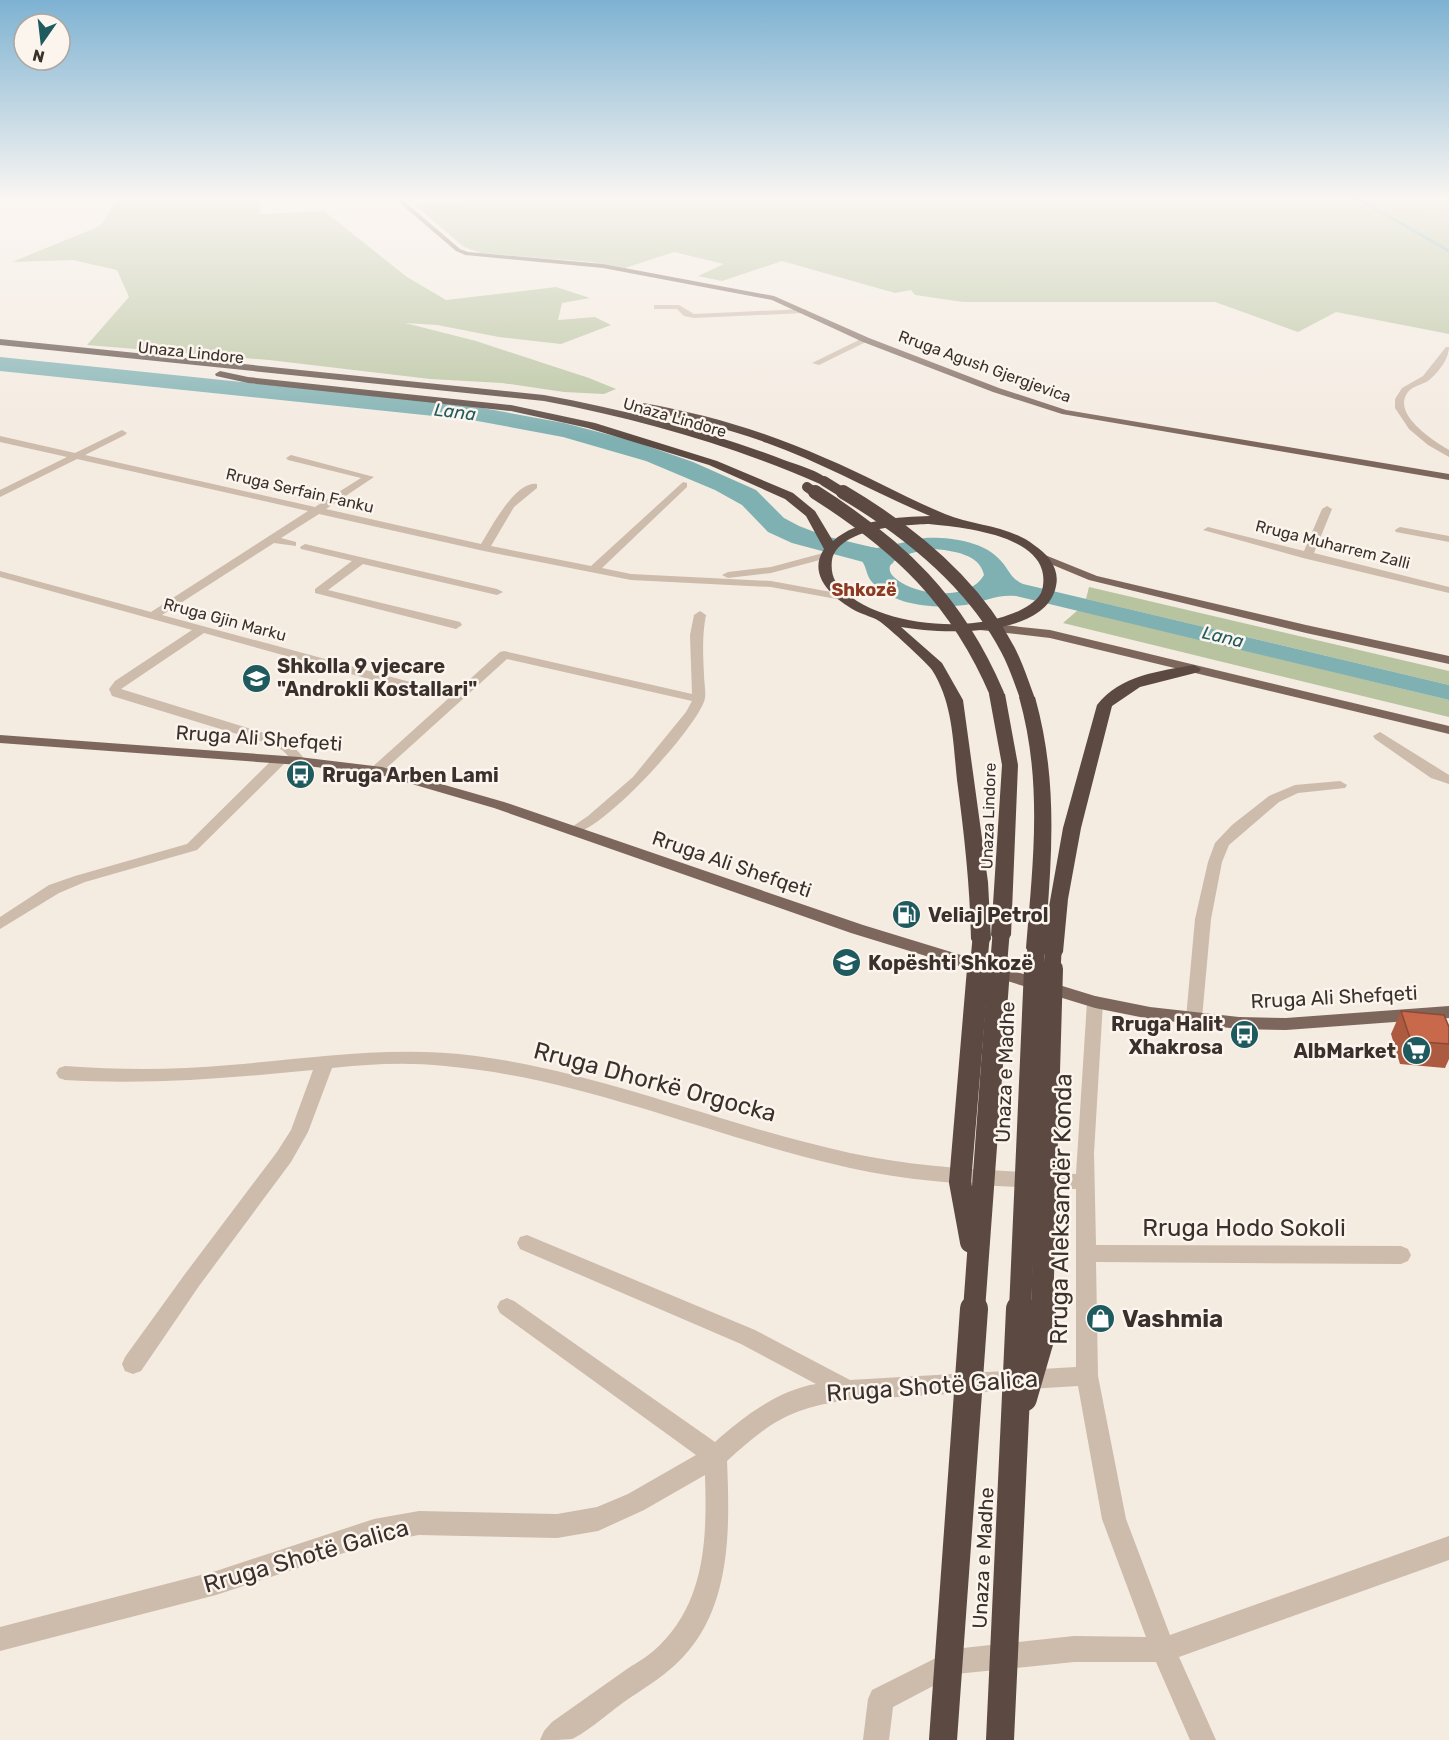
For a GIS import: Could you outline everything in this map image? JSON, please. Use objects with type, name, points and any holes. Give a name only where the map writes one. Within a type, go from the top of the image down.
[{"type":"highway","name":"Unaza Lindore","points":[[0,342],[558,400],[685,428],[773,457]]},
{"type":"highway","name":"Unaza Lindore","points":[[0,352],[523,404],[574,412],[696,442],[757,464],[807,487],[876,532],[919,570],[961,623],[987,668],[996,694],[1010,765],[991,937]]},
{"type":"highway","points":[[242,366],[572,396],[676,412],[740,430],[804,453],[848,472],[925,511],[958,523]]},
{"type":"highway","points":[[220,374],[248,380],[511,408],[591,425],[680,452],[751,478],[800,504],[824,533],[829,552]]},
{"type":"highway","name":"Unaza e Madhe","points":[[773,457],[868,505],[908,535],[946,569],[979,607],[1007,649],[1027,697],[1039,739],[1044,786],[1045,950],[1015,1429],[1000,1740]]},
{"type":"highway","points":[[902,521],[958,523],[985,528],[1010,537],[1040,556],[1051,575],[1050,589],[1041,603],[1023,614],[1000,622],[972,627],[942,628],[882,618],[858,608],[842,597],[828,582],[824,568],[829,552],[844,538],[876,526],[902,521]]},
{"type":"highway","points":[[882,618],[937,666],[955,700],[980,882],[991,937]]},
{"type":"highway","points":[[1045,950],[1059,899],[1072,828],[1105,705],[1120,690],[1134,682],[1194,669]]},
{"type":"highway","name":"Unaza e Madhe","points":[[943,1740],[976,1270],[991,937]]},
{"type":"main road","name":"Rruga Agush Gjergjevica","points":[[663,278],[774,298],[866,340],[996,390],[1065,412],[1449,477]]},
{"type":"main road","points":[[1040,556],[1093,578],[1306,629],[1449,660]]},
{"type":"main road","points":[[972,627],[1007,628],[1050,634],[1449,730]]},
{"type":"main road","name":"Rruga Ali Shefqeti","points":[[0,740],[299,761],[376,770],[442,787],[835,922],[1095,1002],[1194,1018],[1286,1024],[1449,1012]]},
{"type":"street","points":[[657,307],[679,307],[687,314],[694,316],[804,311]]},
{"type":"street","points":[[816,363],[866,340]]},
{"type":"street","points":[[1449,349],[1429,376],[1405,390],[1399,403],[1401,412],[1414,430],[1449,454]]},
{"type":"street","points":[[0,494],[122,433]]},
{"type":"street","name":"Rruga Serfain Fanku","points":[[0,439],[484,548],[647,579],[771,584],[842,597]]},
{"type":"street","points":[[152,616],[369,477],[291,458]]},
{"type":"street","points":[[594,569],[683,485]]},
{"type":"street","points":[[484,548],[510,505],[533,486]]},
{"type":"street","points":[[1307,556],[1327,509]]},
{"type":"street","name":"Rruga Muharrem Zalli","points":[[1208,530],[1449,590]]},
{"type":"street","points":[[1400,530],[1449,539]]},
{"type":"street","points":[[272,539],[292,544]]},
{"type":"street","points":[[305,548],[497,592]]},
{"type":"street","name":"Rruga Serfain Fanku","points":[[684,580],[771,570],[829,552]]},
{"type":"street","points":[[361,560],[319,591],[456,625]]},
{"type":"street","name":"Rruga Gjin Marku","points":[[0,574],[442,694]]},
{"type":"street","points":[[573,831],[593,819],[638,780],[692,713],[699,699],[696,636],[700,615]]},
{"type":"street","points":[[201,630],[119,684],[115,689],[116,693],[272,740],[287,747],[299,761]]},
{"type":"street","points":[[376,770],[504,655],[699,699]]},
{"type":"street","points":[[1380,736],[1436,775],[1449,780]]},
{"type":"street","points":[[0,924],[54,889],[80,879],[192,847],[280,760]]},
{"type":"street","points":[[1194,1018],[1203,919],[1215,862],[1222,843],[1274,799],[1295,789],[1340,785]]},
{"type":"street","name":"Rruga Aleksandër Konda","points":[[1095,1002],[1088,1087],[1087,1376],[1114,1519],[1163,1650],[1203,1740]]},
{"type":"street","name":"Rruga Dhorkë Orgocka","points":[[66,1073],[138,1076],[202,1074],[403,1057],[467,1062],[575,1081],[635,1097],[708,1122],[852,1161],[953,1176],[1086,1182]]},
{"type":"street","points":[[133,1364],[192,1280],[284,1157],[299,1132],[325,1062]]},
{"type":"street","points":[[527,1243],[748,1336],[848,1389]]},
{"type":"street","name":"Rruga Hodo Sokoli","points":[[1087,1253],[1401,1255]]},
{"type":"street","points":[[507,1306],[716,1456],[719,1522],[716,1556],[697,1620],[669,1655],[561,1731],[553,1740]]},
{"type":"street","name":"Rruga Shotë Galica","points":[[0,1639],[216,1583],[374,1531],[419,1523],[557,1526],[598,1519],[636,1502],[716,1456],[752,1424],[780,1408],[812,1395],[848,1389],[1087,1376]]},
{"type":"street","points":[[876,1740],[881,1699],[954,1662],[1074,1649],[1163,1650],[1204,1638],[1386,1568],[1449,1548]]},
{"type":"green space","points":[[121,278],[409,278],[446,300],[556,287],[590,298],[562,303],[558,320],[595,317],[611,325],[561,344],[499,337],[437,325],[405,323],[476,341],[616,389],[604,394],[564,392],[502,383],[430,379],[269,360],[87,345],[129,297]]},
{"type":"green space","points":[[709,278],[730,278],[722,281]]},
{"type":"green space","points":[[843,278],[1449,278],[1449,334],[1336,312],[1298,332],[1215,302],[963,302],[915,295],[911,290],[895,293]]},
{"type":"green space","points":[[1089,587],[1449,671],[1449,685],[1086,599]]},
{"type":"green space","points":[[1078,610],[1449,700],[1449,717],[1063,623]]},
{"type":"water","points":[[925,538],[945,538],[966,542],[994,554],[1013,577],[1023,584],[1449,685],[1449,700],[1016,596],[1003,596],[953,606],[928,606],[903,601],[881,590],[870,579],[862,561],[848,555],[857,545],[877,548]],"holes":[[[935,549],[971,558],[977,562],[984,575],[968,589],[946,593],[922,591],[902,583],[892,575],[890,569],[892,563],[899,558]]]},
{"type":"building","points":[[1401,1011],[1444,1015],[1449,1027],[1449,1044],[1411,1041]]},
{"type":"waterway","name":"Lana","points":[[0,364],[472,413],[564,430],[625,446],[684,467],[746,496],[759,506],[775,524],[790,532],[815,542],[882,558]]},
{"type":"place","name":"Shkolla 9 vjecare \"Androkli Kostallari\"","points":[[256,678]]},
{"type":"place","name":"Rruga Arben Lami","points":[[301,775]]},
{"type":"place","name":"Veliaj Petrol","points":[[907,915]]},
{"type":"place","name":"Kopështi Shkozë","points":[[847,963]]},
{"type":"place","name":"Rruga Halit Xhakrosa","points":[[1244,1035]]},
{"type":"place","name":"AlbMarket","points":[[1417,1051]]},
{"type":"place","name":"Vashmia","points":[[1101,1319]]},
{"type":"district","name":"Shkozë","points":[[864,590]]}]
